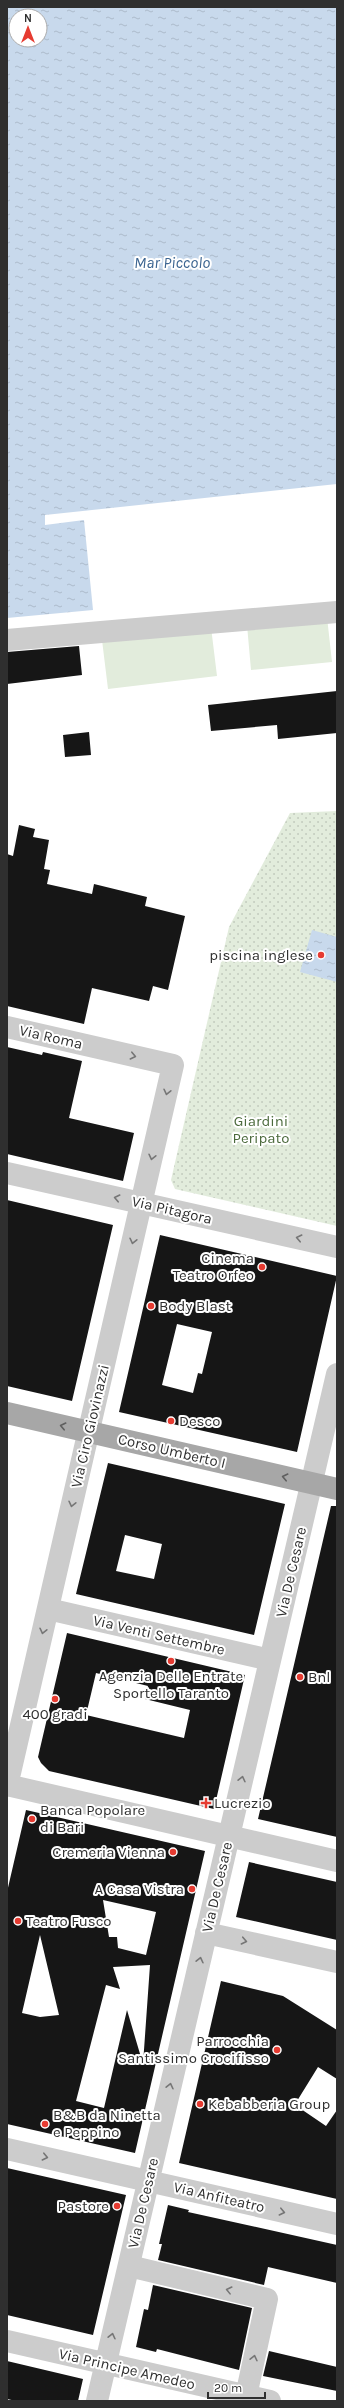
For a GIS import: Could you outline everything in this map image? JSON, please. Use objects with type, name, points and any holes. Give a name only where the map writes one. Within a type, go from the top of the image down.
[{"type":"main road","name":"Corso Umberto I","points":[[7,1413],[337,1489]]},
{"type":"street","points":[[7,640],[337,612]]},
{"type":"street","name":"Via Roma","points":[[7,1027],[173,1065]]},
{"type":"street","name":"Via Ciro Giovinazzi","points":[[7,1785],[173,1065]]},
{"type":"street","name":"Via Pitagora","points":[[7,1173],[337,1247]]},
{"type":"street","name":"Via De Cesare","points":[[97,2401],[337,1374]]},
{"type":"street","name":"Via Venti Settembre","points":[[48,1609],[270,1660]]},
{"type":"street","points":[[7,1785],[337,1861]]},
{"type":"street","points":[[206,1933],[337,1962]]},
{"type":"street","name":"Via Anfiteatro","points":[[7,2149],[337,2224]]},
{"type":"street","points":[[129,2266],[267,2299],[246,2396]]},
{"type":"street","name":"Via Principe Amedeo","points":[[7,2342],[270,2401]]},
{"type":"green space","points":[[327,617],[332,662],[251,670],[247,625]]},
{"type":"green space","points":[[211,627],[217,676],[108,689],[102,640]]},
{"type":"green space","name":"Giardini Peripato","points":[[337,811],[337,1226],[175,1189],[171,1180],[229,927],[290,813]]},
{"type":"water","name":"Mar Piccolo","points":[[7,7],[337,7],[337,484],[45,515],[45,525],[84,520],[93,610],[7,618]]},
{"type":"water","name":"piscina inglese","points":[[312,930],[337,937],[337,982],[300,972]]},
{"type":"building","points":[[79,646],[82,675],[7,684],[7,652]]},
{"type":"building","points":[[337,691],[337,733],[278,739],[277,725],[211,731],[208,705]]},
{"type":"building","points":[[89,732],[91,755],[65,757],[63,735]]},
{"type":"building","points":[[19,825],[35,829],[33,837],[49,840],[44,869],[50,870],[47,884],[92,894],[94,884],[147,897],[145,906],[185,916],[168,990],[153,986],[149,1001],[92,988],[84,1024],[7,1006],[7,854],[13,856]]},
{"type":"building","points":[[7,1047],[42,1055],[43,1052],[82,1061],[69,1118],[134,1133],[123,1181],[7,1154]]},
{"type":"building","points":[[7,1200],[113,1225],[72,1401],[7,1386]]},
{"type":"building","points":[[160,1235],[337,1276],[297,1452],[119,1412]],"holes":[[[177,1324],[212,1332],[202,1374],[198,1373],[193,1393],[162,1385]]]},
{"type":"building","points":[[108,1463],[285,1504],[254,1635],[76,1594]],"holes":[[[125,1535],[162,1544],[154,1579],[116,1571]]]},
{"type":"building","points":[[331,1506],[337,1506],[337,1837],[258,1819]]},
{"type":"building","points":[[67,1633],[245,1675],[214,1809],[49,1771],[41,1763],[38,1757]],"holes":[[[96,1673],[148,1686],[145,1699],[190,1710],[184,1738],[86,1715]]]},
{"type":"building","points":[[26,1810],[205,1851],[135,2153],[7,2124],[7,1892]],"holes":[[[103,1900],[156,1912],[146,1955],[118,1948],[117,1937],[109,1937]],[[40,1935],[59,2015],[40,2017],[22,2013]],[[150,1965],[143,2064],[127,2010],[104,2108],[76,2101],[106,1985],[120,1989],[113,1967]]]},
{"type":"building","points":[[249,1862],[337,1882],[337,1940],[236,1917]]},
{"type":"building","points":[[221,1981],[283,1996],[337,2030],[337,2079],[318,2067],[297,2101],[303,2105],[301,2109],[326,2126],[337,2110],[337,2199],[179,2163]]},
{"type":"building","points":[[7,2168],[126,2195],[93,2335],[7,2315]]},
{"type":"building","points":[[168,2205],[189,2210],[188,2212],[337,2245],[337,2283],[268,2267],[264,2285],[158,2260],[162,2244],[159,2244]]},
{"type":"building","points":[[153,2285],[252,2308],[239,2370],[157,2349],[156,2352],[136,2347],[144,2309],[148,2310]]},
{"type":"building","points":[[269,2351],[337,2367],[337,2391],[263,2376]]},
{"type":"building","points":[[7,2361],[83,2379],[78,2401],[16,2401],[7,2399]]},
{"type":"place","name":"piscina inglese","points":[[321,955]]},
{"type":"place","name":"Cinema Teatro Orfeo","points":[[262,1267]]},
{"type":"place","name":"Body Blast","points":[[151,1306]]},
{"type":"place","name":"Desco","points":[[171,1421]]},
{"type":"place","name":"Agenzia Delle Entrate Sportello Taranto","points":[[171,1661]]},
{"type":"place","name":"Bnl","points":[[300,1677]]},
{"type":"place","name":"400 gradi","points":[[55,1699]]},
{"type":"place","name":"Lucrezio","points":[[206,1803]]},
{"type":"place","name":"Banca Popolare di Bari","points":[[32,1819]]},
{"type":"place","name":"Cremeria Vienna","points":[[173,1852]]},
{"type":"place","name":"A Casa Vistra","points":[[192,1889]]},
{"type":"place","name":"Teatro Fusco","points":[[18,1921]]},
{"type":"place","name":"Parrocchia Santissimo Crocifisso","points":[[277,2050]]},
{"type":"place","name":"Kebabberia Group","points":[[200,2104]]},
{"type":"place","name":"B&B da Ninetta e Peppino","points":[[45,2124]]},
{"type":"place","name":"Pastore","points":[[117,2206]]}]
